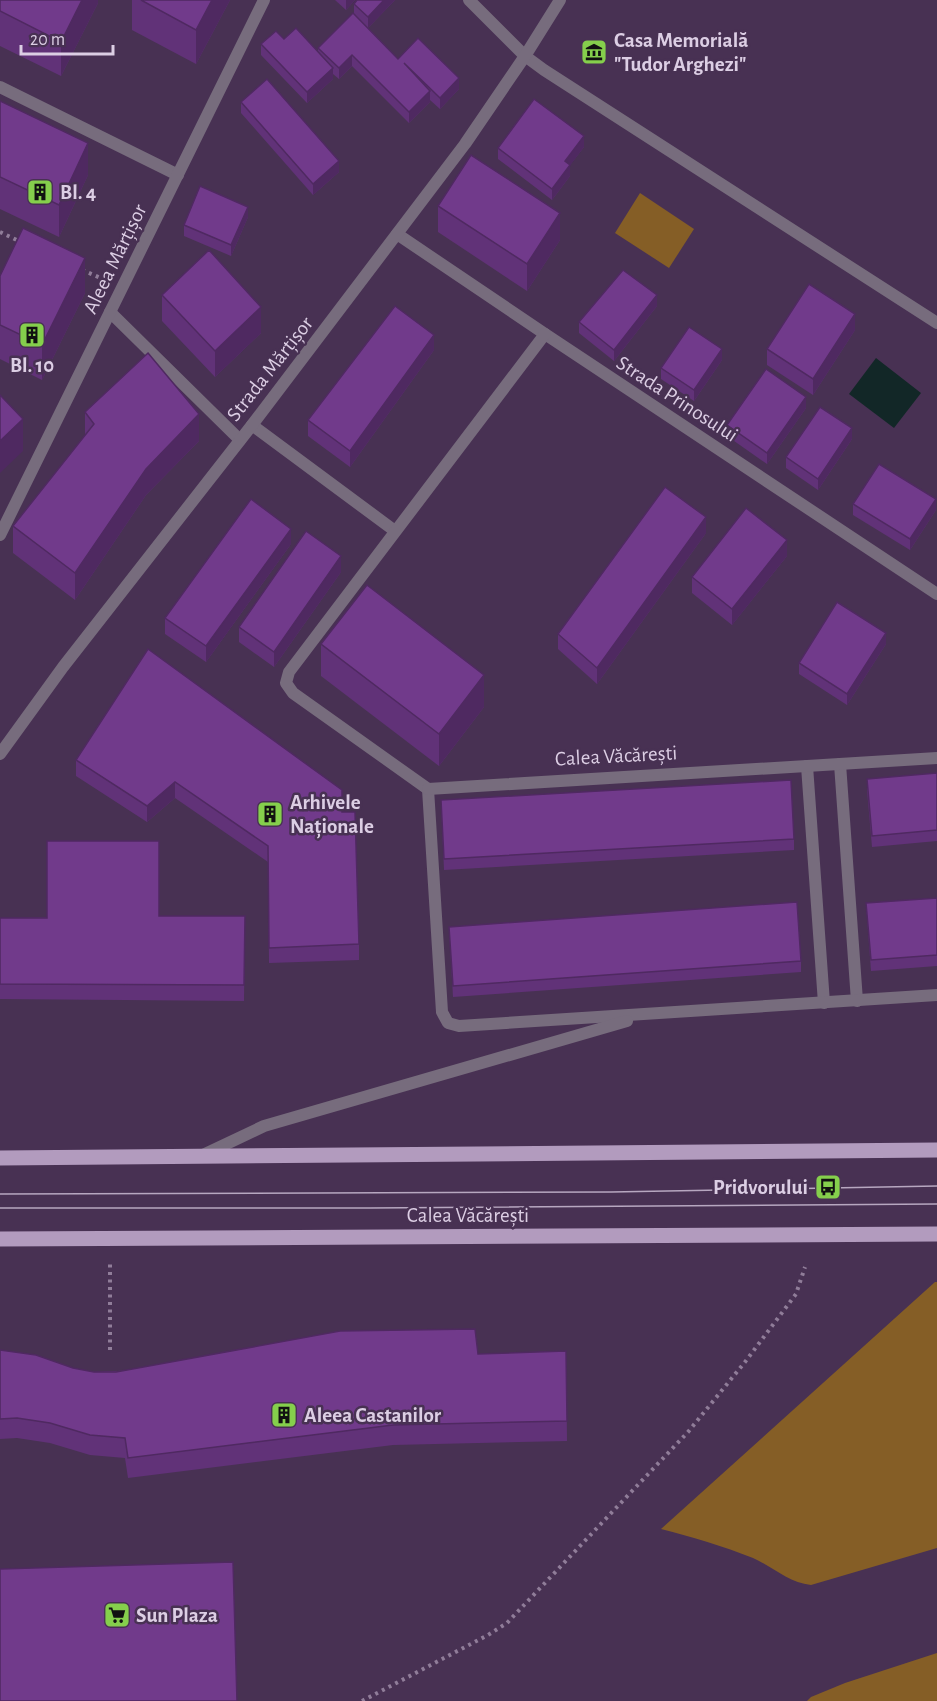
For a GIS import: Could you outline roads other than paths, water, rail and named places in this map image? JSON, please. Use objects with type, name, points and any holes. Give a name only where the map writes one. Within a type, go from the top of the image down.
[{"type":"main road","points":[[0,1158],[937,1150]]},
{"type":"main road","name":"Calea Văcărești","points":[[0,1239],[937,1234]]},
{"type":"street","name":"Aleea Mărțișor","points":[[0,535],[264,0]]},
{"type":"street","points":[[469,0],[525,56],[564,83],[937,323]]},
{"type":"street","name":"Strada Mărțișor","points":[[0,754],[63,667],[252,425],[465,144],[560,0]]},
{"type":"street","points":[[0,87],[178,175]]},
{"type":"street","name":"Strada Prinosului","points":[[397,234],[937,594]]},
{"type":"street","points":[[110,312],[240,440]]},
{"type":"street","points":[[545,334],[289,672],[286,683],[293,693],[428,789],[442,1012],[448,1023],[459,1026],[937,996]]},
{"type":"street","points":[[252,425],[395,531]]},
{"type":"street","name":"Calea Văcărești","points":[[428,789],[937,758]]},
{"type":"street","points":[[840,764],[857,1001]]},
{"type":"street","points":[[807,766],[824,1003]]},
{"type":"street","points":[[202,1156],[264,1126],[651,1014]]},
{"type":"tram line","points":[[0,1194],[611,1192],[937,1186]]},
{"type":"tram line","points":[[0,1208],[937,1204]]},
{"type":"place","name":"Casa Memorială \"Tudor Arghezi\"","points":[[594,52]]},
{"type":"place","name":"Bl. 4","points":[[40,192]]},
{"type":"place","name":"Bl. 10","points":[[32,335]]},
{"type":"place","name":"Arhivele Naționale","points":[[270,814]]},
{"type":"place","name":"Pridvorului","points":[[828,1187]]},
{"type":"place","name":"Aleea Castanilor","points":[[284,1415]]},
{"type":"place","name":"Sun Plaza","points":[[117,1615]]}]
